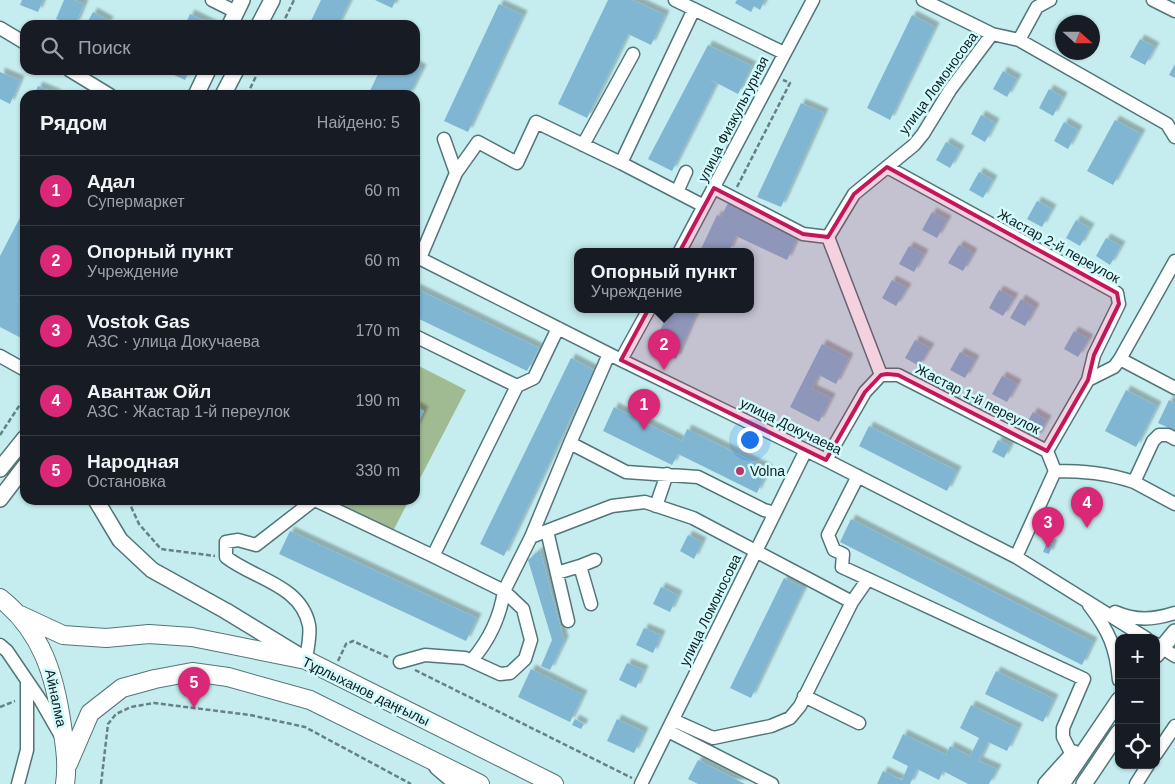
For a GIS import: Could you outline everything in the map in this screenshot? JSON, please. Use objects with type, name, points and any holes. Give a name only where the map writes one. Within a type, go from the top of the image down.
[{"type":"highway","name":"Тұрлыханов даңғылы","points":[[10,606],[63,634],[106,638],[148,634],[192,637],[306,660],[554,784]]},
{"type":"highway","name":"Айналма","points":[[10,606],[47,658],[57,693],[68,764],[65,784]]},
{"type":"highway","points":[[68,764],[90,713],[122,688],[154,679],[192,672],[228,677],[310,700],[480,784]]},
{"type":"main road","points":[[262,20],[272,0]]},
{"type":"main road","points":[[198,90],[206,75]]},
{"type":"main road","points":[[226,90],[233,75]]},
{"type":"main road","points":[[0,469],[20,444]]},
{"type":"main road","points":[[0,499],[20,473]]},
{"type":"main road","points":[[99,505],[120,540],[152,570],[226,611],[306,660]]},
{"type":"main road","points":[[0,589],[10,606]]},
{"type":"main road","points":[[1163,651],[1175,632]]},
{"type":"main road","points":[[1062,784],[1115,706]]},
{"type":"main road","points":[[1046,784],[1072,755],[1094,736]]},
{"type":"main road","points":[[1084,784],[1115,738]]},
{"type":"main road","points":[[1095,784],[1115,738]]},
{"type":"main road","points":[[422,755],[457,784]]},
{"type":"street","points":[[212,0],[236,12]]},
{"type":"street","points":[[675,0],[784,53]]},
{"type":"street","name":"улица Физкультурная","points":[[682,248],[813,0]]},
{"type":"street","points":[[923,0],[992,34],[1019,40],[1167,124],[1175,137]]},
{"type":"street","points":[[1019,40],[1037,7],[1050,0]]},
{"type":"street","points":[[1154,0],[1175,11]]},
{"type":"street","points":[[621,163],[694,9]]},
{"type":"street","points":[[0,28],[20,40]]},
{"type":"street","name":"улица Ломоносова","points":[[828,237],[854,194],[914,145],[923,134],[950,90],[992,34]]},
{"type":"street","points":[[583,144],[633,54]]},
{"type":"street","points":[[77,75],[102,90]]},
{"type":"street","points":[[420,251],[456,173],[478,142],[517,163],[536,122],[704,206]]},
{"type":"street","points":[[444,139],[456,173]]},
{"type":"street","name":"Жастар 2-й переулок","points":[[887,167],[1117,293],[1119,304],[1094,355],[1088,380],[1047,451]]},
{"type":"street","points":[[678,192],[686,172]]},
{"type":"street","points":[[714,188],[803,234],[828,237],[881,375],[865,392],[826,460]]},
{"type":"street","name":"улица Докучаева","points":[[420,259],[621,360],[858,476],[1016,557],[1140,634]]},
{"type":"street","points":[[1088,380],[1114,367],[1120,359],[1171,278],[1175,261]]},
{"type":"street","points":[[621,360],[647,313]]},
{"type":"street","points":[[433,556],[517,386],[534,378],[558,328]]},
{"type":"street","points":[[420,338],[517,386]]},
{"type":"street","points":[[472,660],[483,647],[493,629],[501,610],[504,591],[531,537],[609,354]]},
{"type":"street","points":[[0,356],[20,367]]},
{"type":"street","points":[[1120,359],[1175,388]]},
{"type":"street","name":"Жастар 1-й переулок","points":[[881,375],[898,375],[1047,451],[1055,471]]},
{"type":"street","points":[[1134,482],[1153,441],[1159,435],[1168,435],[1175,439]]},
{"type":"street","points":[[570,444],[626,472],[698,477],[764,510],[775,513]]},
{"type":"street","name":"улица Ломоносова","points":[[642,783],[806,450]]},
{"type":"street","points":[[1016,557],[1055,471],[1087,471],[1111,474],[1134,482],[1175,504]]},
{"type":"street","points":[[656,506],[667,474]]},
{"type":"street","points":[[858,476],[828,535],[834,550],[844,554],[842,566],[1084,679],[1064,728],[1063,736],[1072,755]]},
{"type":"street","points":[[531,537],[612,506],[645,502],[693,518],[852,602]]},
{"type":"street","points":[[306,660],[310,627],[302,605],[280,587],[237,566],[226,557],[226,542],[238,540],[256,545],[308,505]]},
{"type":"street","points":[[325,505],[504,591],[523,609],[531,640],[525,659],[510,673],[500,674],[472,660],[425,655],[400,662]]},
{"type":"street","points":[[547,531],[568,621]]},
{"type":"street","points":[[557,574],[595,560]]},
{"type":"street","points":[[580,566],[591,604]]},
{"type":"street","points":[[670,726],[713,738],[771,726],[790,718],[804,696],[852,602],[868,579]]},
{"type":"street","points":[[1083,598],[1140,620],[1158,619],[1175,613]]},
{"type":"street","points":[[1083,598],[1106,627],[1117,658],[1119,679]]},
{"type":"street","points":[[2,646],[41,701],[65,744]]},
{"type":"street","points":[[18,784],[27,750],[27,682]]},
{"type":"street","points":[[804,696],[859,723]]},
{"type":"street","points":[[670,726],[772,784]]},
{"type":"street","points":[[1160,748],[1175,726]]},
{"type":"street","points":[[1136,784],[1145,769]]},
{"type":"path","points":[[284,20],[294,0]]},
{"type":"path","points":[[249,90],[257,75]]},
{"type":"path","points":[[732,198],[790,83],[773,75]]},
{"type":"path","points":[[0,435],[20,405]]},
{"type":"path","points":[[130,505],[139,524],[161,550],[226,557]]},
{"type":"path","points":[[333,673],[346,644],[354,641],[400,662],[642,783]]},
{"type":"path","points":[[101,784],[108,724],[116,714],[132,707],[154,702],[250,714],[305,727],[411,784]]},
{"type":"highlighted area","points":[[887,167],[1117,293],[1119,304],[1094,355],[1088,380],[1047,451],[898,375],[887,374],[881,375],[865,392],[826,460],[621,360],[714,188],[803,234],[828,237],[854,194]]},
{"type":"green space","points":[[420,367],[466,390],[420,478]]},
{"type":"green space","points":[[334,505],[406,505],[391,535]]},
{"type":"building","points":[[22,0],[43,0],[38,12],[20,5]]},
{"type":"building","points":[[64,0],[74,0],[84,4],[77,20],[56,19]]},
{"type":"building","points":[[321,0],[350,0],[340,20],[311,20]]},
{"type":"building","points":[[375,0],[396,0],[392,8]]},
{"type":"building","points":[[608,0],[633,0],[665,15],[651,45],[628,34],[587,118],[558,104]]},
{"type":"building","points":[[737,0],[765,0],[760,10],[754,6],[751,12],[735,3]]},
{"type":"building","points":[[499,4],[523,15],[468,132],[444,121]]},
{"type":"building","points":[[93,12],[107,20],[89,20]]},
{"type":"building","points":[[190,14],[203,20],[187,20]]},
{"type":"building","points":[[912,15],[935,27],[890,120],[867,108]]},
{"type":"building","points":[[1140,39],[1155,47],[1145,65],[1130,57]]},
{"type":"building","points":[[708,45],[752,66],[738,94],[709,79],[716,84],[672,171],[648,159]]},
{"type":"building","points":[[1175,64],[1175,78],[1169,75]]},
{"type":"building","points":[[1003,71],[1017,79],[1007,97],[993,89]]},
{"type":"building","points":[[0,72],[20,80],[10,104],[0,99]]},
{"type":"building","points":[[174,75],[188,75],[185,80]]},
{"type":"building","points":[[378,75],[419,75],[412,90],[370,90]]},
{"type":"building","points":[[38,86],[48,90],[36,90]]},
{"type":"building","points":[[1049,89],[1063,97],[1053,116],[1039,108]]},
{"type":"building","points":[[801,103],[824,113],[781,207],[757,197]]},
{"type":"building","points":[[981,115],[995,123],[985,142],[971,134]]},
{"type":"building","points":[[1115,120],[1141,134],[1113,185],[1087,171]]},
{"type":"building","points":[[1064,122],[1078,130],[1068,149],[1054,141]]},
{"type":"building","points":[[946,142],[960,150],[950,168],[936,160]]},
{"type":"building","points":[[979,172],[993,180],[983,198],[969,190]]},
{"type":"building","points":[[1037,201],[1052,209],[1042,227],[1027,219]]},
{"type":"building","points":[[728,203],[798,236],[787,260],[736,236],[730,248],[701,248],[717,215],[721,217]]},
{"type":"building","points":[[932,212],[947,220],[937,238],[922,230]]},
{"type":"building","points":[[20,218],[20,295],[17,301],[20,303],[20,337],[0,327],[0,256]]},
{"type":"building","points":[[1076,220],[1090,228],[1080,246],[1066,238]]},
{"type":"building","points":[[1106,238],[1121,246],[1110,265],[1096,256]]},
{"type":"building","points":[[959,245],[973,253],[963,271],[948,263]]},
{"type":"building","points":[[909,246],[924,254],[914,272],[899,264]]},
{"type":"building","points":[[892,280],[907,288],[896,306],[882,298]]},
{"type":"building","points":[[420,290],[539,348],[527,371],[420,319]]},
{"type":"building","points":[[999,290],[1014,298],[1003,316],[989,308]]},
{"type":"building","points":[[1021,299],[1035,308],[1025,326],[1010,318]]},
{"type":"building","points":[[668,313],[696,313],[676,359],[652,348]]},
{"type":"building","points":[[1074,331],[1089,339],[1078,357],[1064,349]]},
{"type":"building","points":[[915,340],[930,348],[919,366],[905,358]]},
{"type":"building","points":[[822,344],[849,358],[836,384],[819,375],[812,389],[831,398],[819,422],[790,407]]},
{"type":"building","points":[[960,352],[975,360],[965,378],[950,370]]},
{"type":"building","points":[[571,358],[594,370],[504,556],[480,544]]},
{"type":"building","points":[[1002,376],[1017,384],[1007,402],[992,394]]},
{"type":"building","points":[[1126,390],[1157,406],[1136,447],[1105,431]]},
{"type":"building","points":[[1169,400],[1175,403],[1175,431],[1158,423]]},
{"type":"building","points":[[614,407],[682,441],[687,429],[768,469],[757,493],[678,454],[672,465],[603,431]]},
{"type":"building","points":[[420,409],[424,411],[420,419]]},
{"type":"building","points":[[1033,412],[1047,420],[1037,438],[1023,430]]},
{"type":"building","points":[[869,426],[957,471],[947,491],[859,446]]},
{"type":"building","points":[[998,440],[1010,446],[1004,458],[992,452]]},
{"type":"building","points":[[851,519],[1093,642],[1082,665],[840,542]]},
{"type":"building","points":[[290,531],[477,618],[466,641],[279,554]]},
{"type":"building","points":[[688,535],[702,542],[694,559],[680,551]]},
{"type":"building","points":[[1047,542],[1053,544],[1049,554],[1043,552]]},
{"type":"building","points":[[540,550],[564,641],[550,670],[541,666],[552,640],[528,560]]},
{"type":"building","points":[[784,578],[804,588],[751,698],[730,688]]},
{"type":"building","points":[[661,587],[678,595],[670,612],[653,604]]},
{"type":"building","points":[[644,628],[661,635],[653,653],[636,645]]},
{"type":"building","points":[[627,663],[644,670],[636,688],[619,680]]},
{"type":"building","points":[[531,669],[583,695],[570,722],[518,697]]},
{"type":"building","points":[[996,671],[1054,699],[1043,722],[985,694]]},
{"type":"building","points":[[971,705],[1018,728],[1007,751],[988,742],[979,761],[997,769],[989,784],[968,784],[943,771],[939,780],[917,769],[910,784],[877,784],[883,771],[902,780],[908,766],[892,758],[903,734],[946,755],[950,746],[970,756],[979,738],[960,728]]},
{"type":"building","points":[[575,719],[584,724],[581,729],[572,725]]},
{"type":"building","points":[[617,719],[644,732],[634,753],[607,741]]},
{"type":"building","points":[[698,760],[745,784],[698,784],[688,779]]},
{"type":"place","name":"Опорный пункт","points":[[664,370]]},
{"type":"place","name":"Адал","points":[[644,430]]},
{"type":"place","name":"Volna","points":[[740,471]]},
{"type":"place","name":"Авантаж Ойл","points":[[1087,528]]},
{"type":"place","name":"Vostok Gas","points":[[1048,548]]},
{"type":"place","name":"Народная","points":[[194,708]]}]
